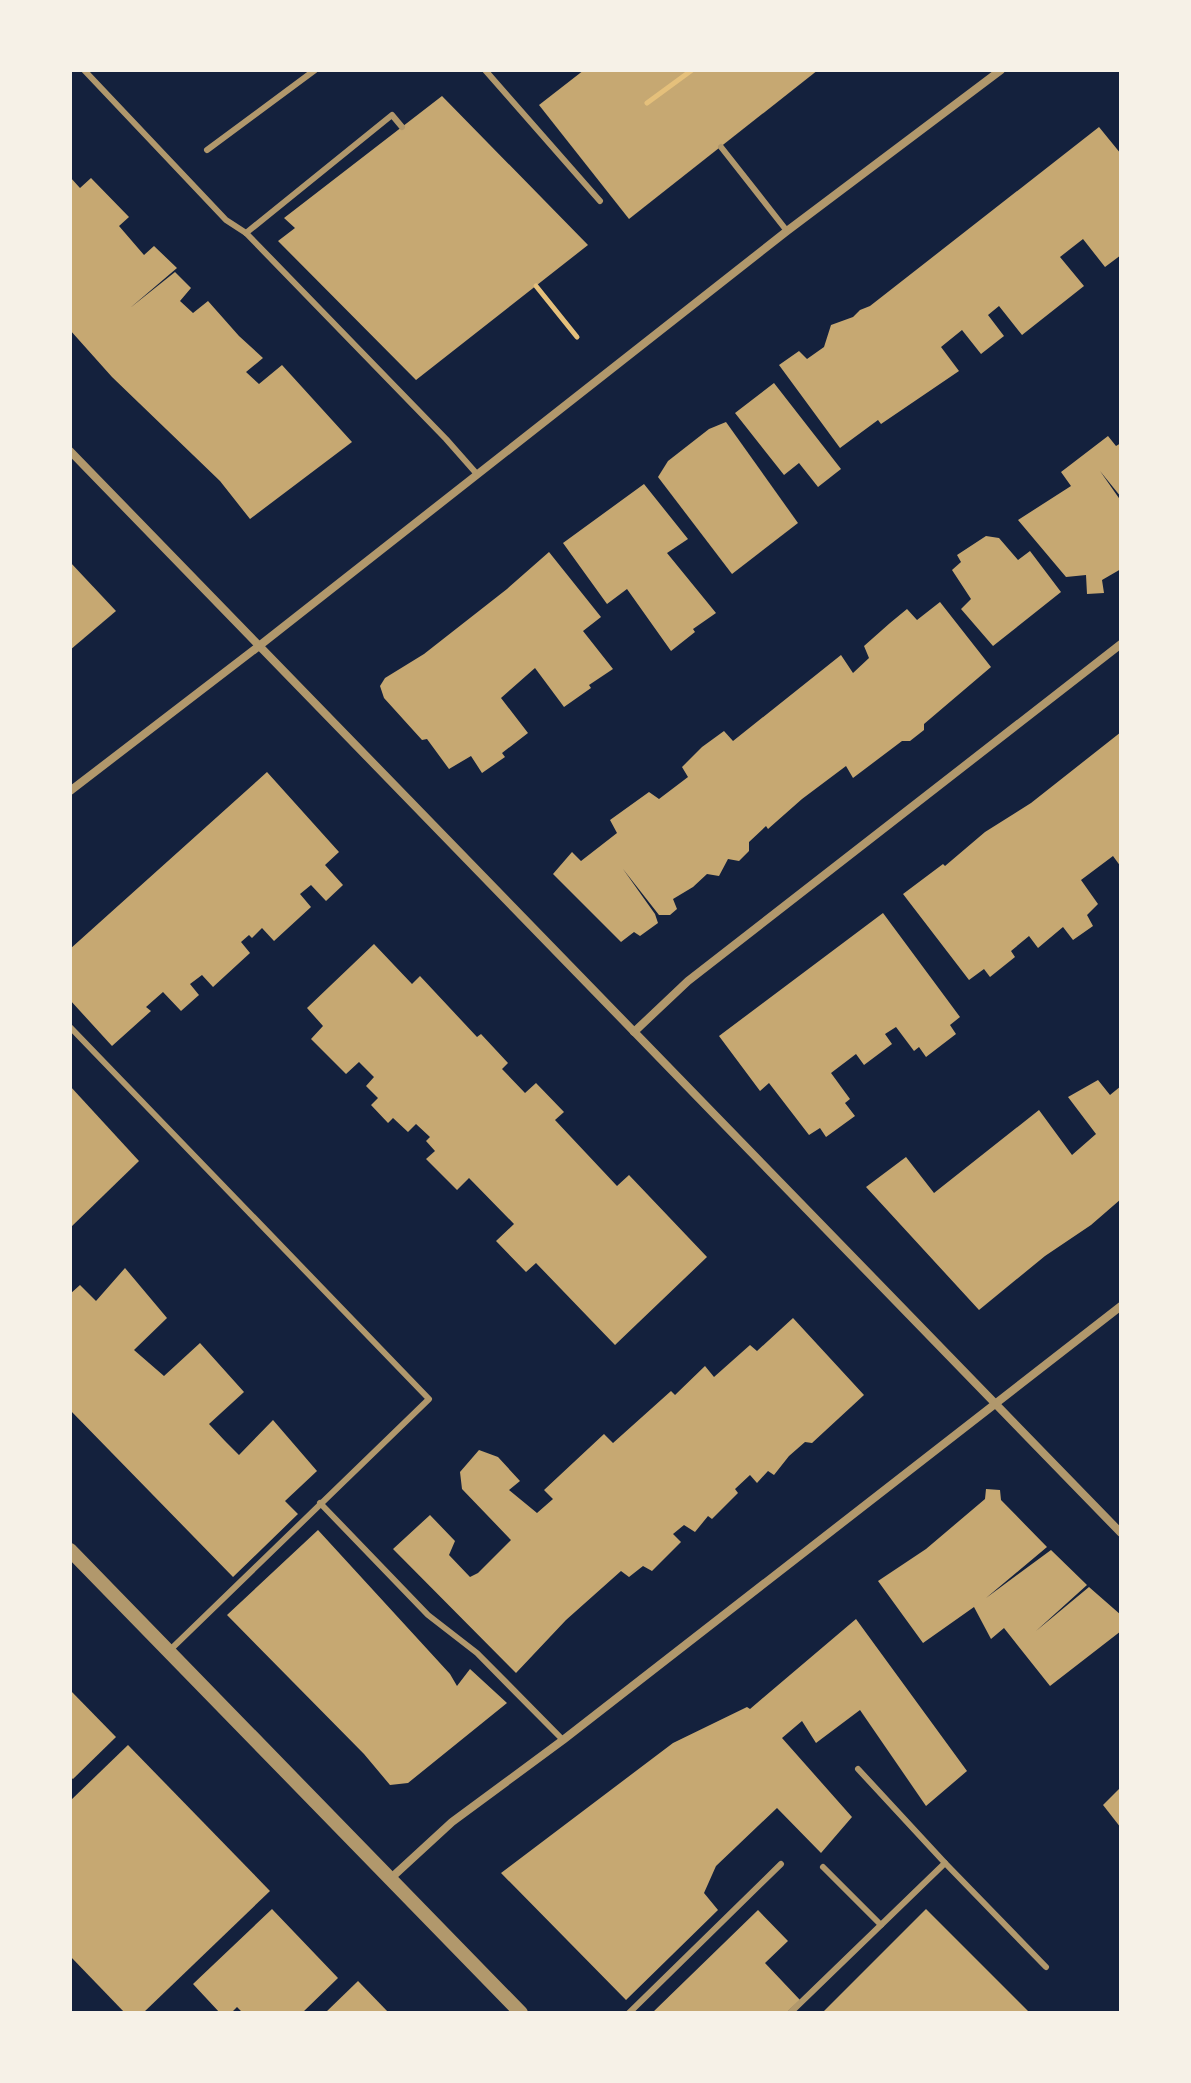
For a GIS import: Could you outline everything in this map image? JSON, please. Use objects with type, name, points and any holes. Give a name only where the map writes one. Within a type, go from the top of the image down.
[{"type":"street","points":[[70,791],[787,231],[1001,70]]},
{"type":"street","points":[[70,451],[1121,1533]]},
{"type":"street","points":[[634,1032],[688,981],[1121,644]]},
{"type":"street","points":[[390,1879],[452,1822],[563,1740],[1121,1306]]},
{"type":"street","points":[[70,1550],[521,2013]]},
{"type":"lane","points":[[84,70],[226,220],[246,233],[476,473]]},
{"type":"lane","points":[[207,150],[315,70]]},
{"type":"lane","points":[[485,70],[600,201]]},
{"type":"lane","points":[[246,233],[392,115],[402,127]]},
{"type":"lane","points":[[721,147],[787,231]]},
{"type":"lane","points":[[70,1027],[429,1399],[168,1652]]},
{"type":"lane","points":[[320,1503],[428,1615],[477,1653],[563,1740]]},
{"type":"lane","points":[[858,1769],[1046,1967]]},
{"type":"lane","points":[[790,2013],[945,1863]]},
{"type":"lane","points":[[629,2013],[781,1864]]},
{"type":"lane","points":[[823,1867],[881,1925]]},
{"type":"path","points":[[647,103],[692,70]]},
{"type":"path","points":[[536,286],[577,337]]},
{"type":"building","points":[[584,70],[818,70],[629,219],[539,105]]},
{"type":"building","points":[[442,96],[588,245],[416,380],[278,241],[295,228],[284,218]]},
{"type":"building","points":[[1099,127],[1121,154],[1121,255],[1105,267],[1083,239],[1060,257],[1084,286],[1022,335],[999,306],[988,315],[1004,336],[981,354],[962,330],[941,347],[959,371],[881,424],[878,420],[840,448],[779,365],[799,351],[807,359],[824,347],[831,325],[853,317],[870,306]]},
{"type":"building","points":[[70,177],[80,188],[91,178],[129,217],[119,226],[144,255],[154,246],[177,268],[130,308],[175,272],[191,288],[180,301],[193,313],[208,301],[263,358],[246,372],[259,384],[282,365],[352,442],[250,519],[220,481],[112,377],[70,330]]},
{"type":"building","points":[[774,383],[841,469],[818,487],[799,463],[784,475],[735,413]]},
{"type":"building","points":[[726,422],[798,523],[732,574],[658,477],[668,461],[709,429]]},
{"type":"building","points":[[1108,436],[1116,446],[1121,443],[1121,497],[1100,471],[1121,501],[1121,569],[1102,580],[1104,593],[1087,594],[1086,575],[1066,577],[1018,520],[1071,486],[1061,472]]},
{"type":"building","points":[[644,484],[688,539],[667,553],[716,613],[693,629],[695,632],[671,651],[627,589],[607,604],[563,543]]},
{"type":"building","points":[[986,536],[999,538],[1018,560],[1030,551],[1061,592],[993,646],[961,609],[971,599],[952,570],[961,562],[957,555]]},
{"type":"building","points":[[549,552],[601,617],[583,631],[613,669],[564,707],[535,668],[501,698],[528,733],[502,753],[505,757],[482,773],[471,756],[449,769],[427,739],[422,740],[384,698],[380,686],[385,678],[424,654]]},
{"type":"building","points":[[70,562],[116,611],[70,650]]},
{"type":"building","points":[[940,602],[991,667],[924,724],[924,730],[910,741],[902,741],[853,778],[846,766],[768,829],[766,826],[749,842],[749,851],[739,861],[728,859],[719,876],[707,874],[673,899],[677,909],[670,915],[659,915],[623,869],[658,923],[640,936],[634,932],[621,942],[553,874],[572,852],[581,861],[617,833],[610,820],[649,792],[659,799],[688,777],[682,767],[724,731],[733,741],[841,655],[853,673],[869,658],[864,646],[907,609],[917,620]]},
{"type":"building","points":[[1121,732],[1121,867],[1113,856],[1081,880],[1098,904],[1087,915],[1093,926],[1073,940],[1063,927],[1038,948],[1029,936],[1011,951],[1015,957],[990,977],[984,969],[969,980],[903,894],[943,864],[945,866],[985,832],[1031,803]]},
{"type":"building","points":[[267,772],[339,852],[325,865],[343,885],[326,901],[311,885],[300,894],[311,907],[274,941],[262,928],[252,938],[249,935],[241,942],[250,953],[213,987],[202,975],[190,984],[199,995],[181,1011],[163,992],[146,1007],[151,1011],[112,1046],[70,1000],[70,949]]},
{"type":"building","points":[[883,913],[960,1017],[950,1025],[956,1034],[926,1057],[919,1047],[914,1051],[896,1027],[885,1034],[892,1044],[864,1065],[856,1054],[831,1073],[850,1099],[845,1103],[855,1116],[826,1137],[820,1128],[809,1135],[769,1083],[760,1091],[719,1036]]},
{"type":"building","points":[[374,944],[412,984],[420,976],[477,1037],[481,1034],[508,1063],[502,1069],[525,1093],[536,1083],[564,1112],[555,1120],[617,1186],[629,1175],[707,1257],[615,1345],[536,1263],[526,1272],[496,1241],[514,1224],[469,1178],[457,1190],[426,1159],[435,1151],[426,1141],[430,1137],[416,1124],[408,1132],[393,1118],[388,1123],[371,1105],[378,1098],[366,1086],[374,1077],[359,1062],[346,1074],[311,1039],[323,1026],[307,1008]]},
{"type":"building","points":[[1098,1080],[1110,1095],[1121,1086],[1121,1199],[979,1310],[866,1187],[906,1157],[934,1193],[1039,1110],[1072,1155],[1096,1134],[1068,1097]]},
{"type":"building","points":[[70,1086],[139,1161],[70,1228]]},
{"type":"building","points":[[125,1268],[167,1318],[134,1350],[164,1376],[200,1343],[244,1392],[209,1424],[239,1455],[273,1420],[317,1471],[285,1501],[298,1514],[233,1577],[70,1410],[70,1294],[80,1285],[96,1301]]},
{"type":"building","points":[[793,1318],[864,1395],[812,1443],[805,1442],[789,1456],[774,1475],[768,1471],[757,1483],[750,1475],[735,1489],[738,1493],[712,1519],[708,1516],[695,1532],[684,1525],[673,1534],[681,1542],[652,1571],[643,1566],[629,1577],[621,1571],[566,1620],[516,1673],[393,1549],[430,1515],[455,1541],[449,1555],[470,1577],[478,1573],[511,1540],[462,1489],[460,1472],[479,1450],[498,1457],[520,1481],[509,1490],[537,1513],[553,1499],[544,1490],[604,1434],[613,1443],[671,1391],[675,1395],[705,1366],[714,1377],[750,1345],[757,1351]]},
{"type":"building","points":[[986,1489],[1000,1490],[1001,1500],[1047,1547],[986,1598],[1051,1550],[1087,1585],[1036,1631],[1089,1587],[1121,1615],[1121,1631],[1050,1686],[1004,1628],[991,1639],[974,1607],[923,1643],[878,1581],[926,1549],[985,1499]]},
{"type":"building","points":[[318,1530],[450,1674],[457,1686],[470,1669],[507,1703],[408,1783],[390,1785],[364,1754],[227,1615]]},
{"type":"building","points":[[856,1619],[967,1771],[926,1806],[860,1710],[816,1743],[802,1721],[782,1738],[852,1817],[821,1853],[777,1808],[716,1866],[704,1893],[718,1910],[626,2000],[501,1873],[673,1743],[747,1707],[750,1709]]},
{"type":"building","points":[[70,1690],[116,1737],[73,1779],[70,1777]]},
{"type":"building","points":[[128,1745],[270,1891],[143,2013],[125,2013],[70,1956],[70,1801]]},
{"type":"building","points":[[1121,1787],[1121,1828],[1103,1805]]},
{"type":"building","points":[[272,1909],[338,1978],[302,2013],[243,2013],[237,2007],[231,2013],[220,2013],[193,1984]]},
{"type":"building","points":[[926,1909],[1030,2013],[822,2013]]},
{"type":"building","points":[[758,1910],[788,1941],[765,1963],[800,2000],[786,2013],[652,2013]]},
{"type":"building","points":[[358,1981],[389,2013],[325,2013]]}]
